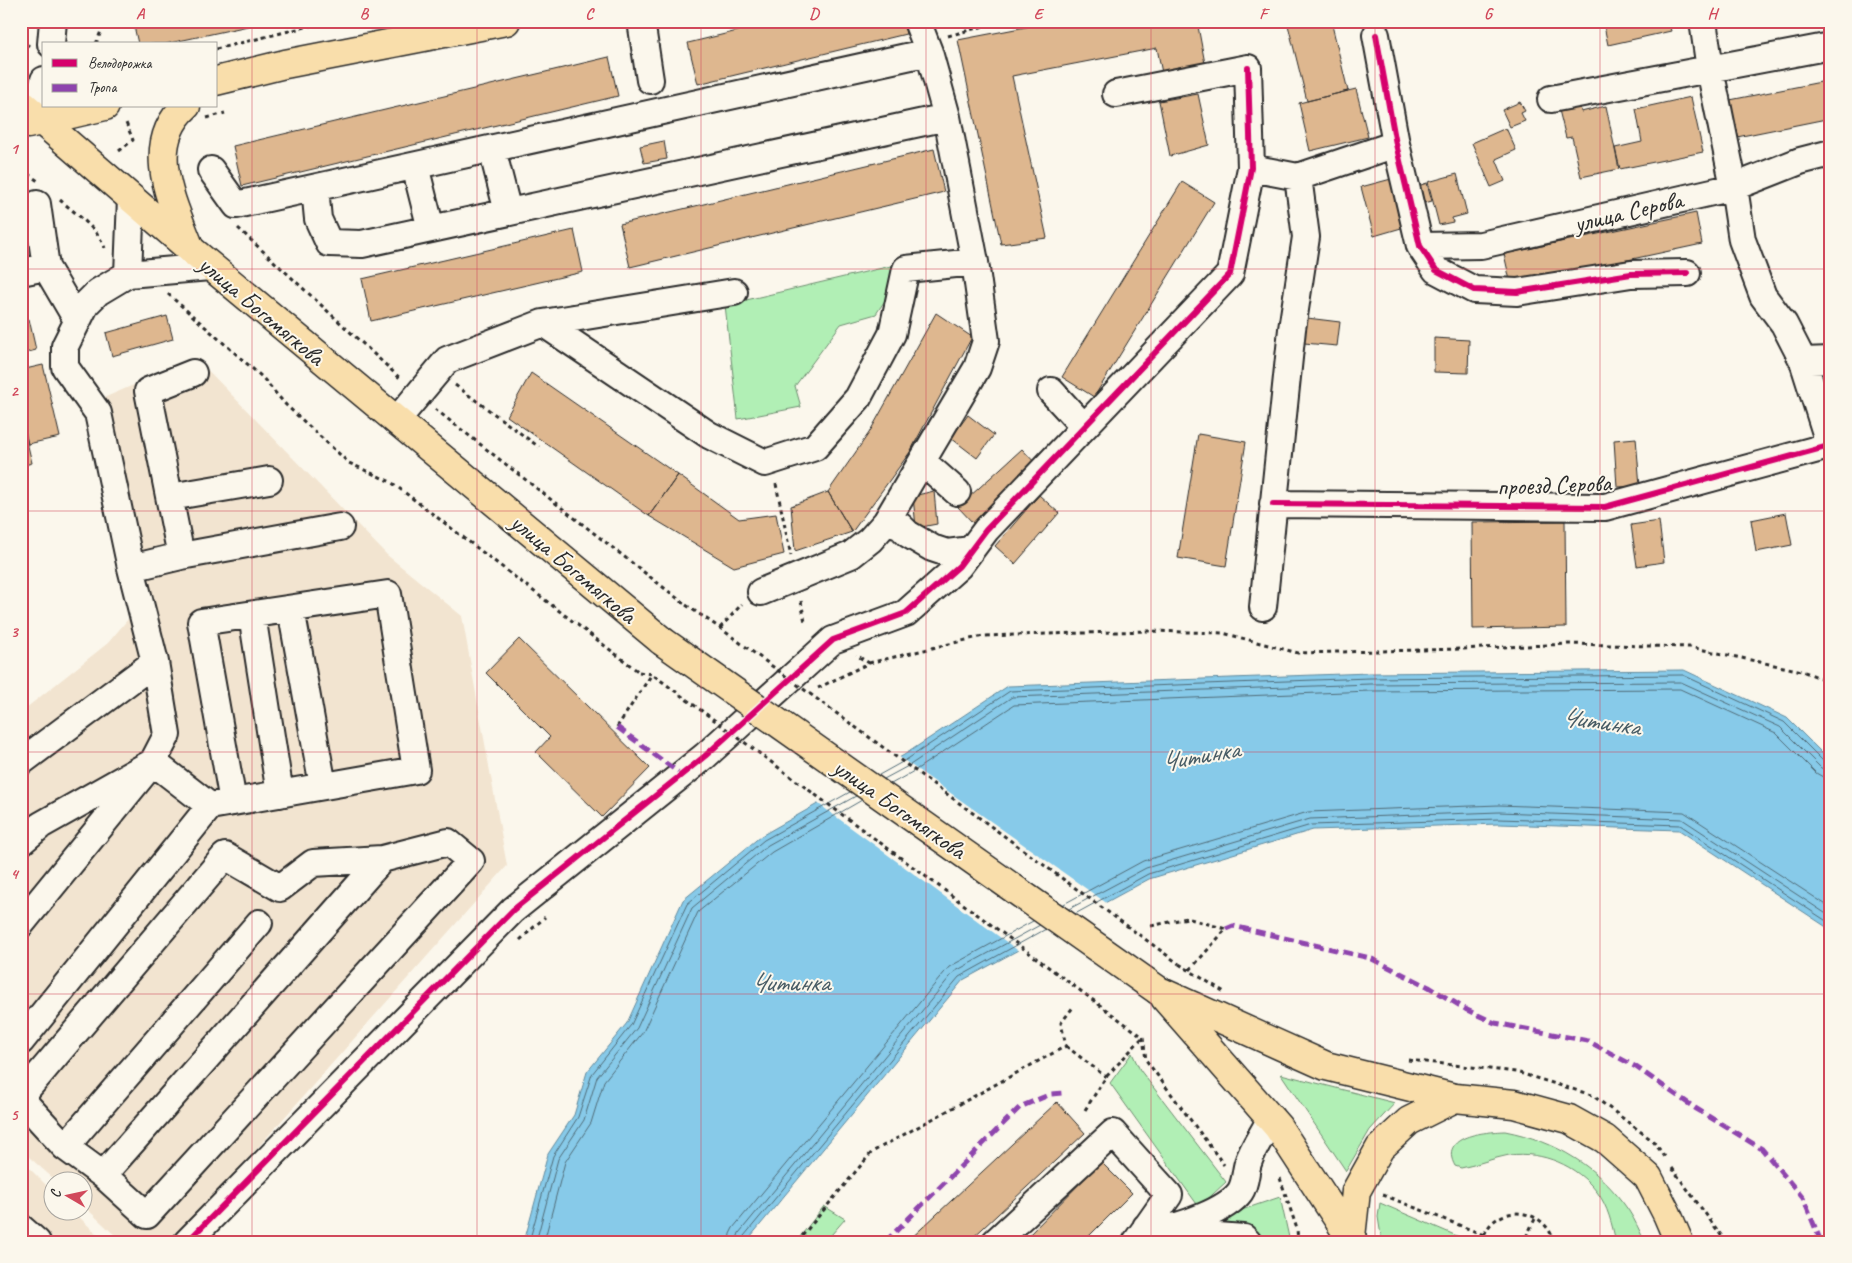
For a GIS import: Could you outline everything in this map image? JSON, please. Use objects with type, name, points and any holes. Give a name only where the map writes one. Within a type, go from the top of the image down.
[{"type":"main road","points":[[218,81],[285,64],[506,21]]},
{"type":"main road","points":[[30,116],[90,108]]},
{"type":"main road","points":[[193,113],[171,125],[165,142],[163,172],[200,258]]},
{"type":"main road","name":"улица Богомягкова","points":[[30,116],[662,641],[1159,991]]},
{"type":"main road","points":[[1159,991],[1326,1066],[1455,1098],[1514,1104],[1570,1119],[1606,1139],[1648,1177],[1679,1242]]},
{"type":"main road","points":[[1159,991],[1271,1118],[1351,1240]]},
{"type":"main road","points":[[1351,1240],[1356,1191],[1380,1148],[1409,1121],[1455,1098]]},
{"type":"main road","points":[[1667,1214],[1690,1242]]},
{"type":"street","points":[[50,42],[53,21]]},
{"type":"street","points":[[641,21],[650,80]]},
{"type":"street","points":[[752,597],[851,555],[870,540],[886,522],[977,368],[986,341],[975,262],[947,117],[929,52],[917,21]]},
{"type":"street","points":[[1703,21],[1710,69],[1734,187],[1742,240],[1762,296],[1784,324],[1803,361],[1830,448]]},
{"type":"street","points":[[1376,35],[1396,144],[1420,246],[1436,270],[1474,290],[1517,292],[1631,274],[1687,273]]},
{"type":"street","points":[[1551,100],[1831,46]]},
{"type":"street","points":[[211,170],[236,205],[929,52]]},
{"type":"street","points":[[188,1242],[513,910],[705,756],[833,640],[906,612],[959,566],[986,530],[1230,274],[1251,168],[1248,68],[1116,94]]},
{"type":"street","points":[[30,116],[42,85]]},
{"type":"street","points":[[315,188],[318,220],[329,243],[362,244],[947,117]]},
{"type":"street","points":[[1251,168],[1298,177],[1396,144]]},
{"type":"street","points":[[492,149],[508,212]]},
{"type":"street","name":"улица Серова","points":[[1420,246],[1481,245],[1734,187],[1800,160],[1831,153]]},
{"type":"street","points":[[415,166],[431,229]]},
{"type":"street","points":[[1263,607],[1292,329],[1306,237],[1298,177]]},
{"type":"street","points":[[44,194],[46,267],[77,320]]},
{"type":"street","points":[[128,274],[131,198]]},
{"type":"street","points":[[21,924],[153,762],[167,735],[155,662],[131,568],[98,413],[65,367],[65,346],[86,304],[98,292],[128,274],[200,258]]},
{"type":"street","points":[[543,323],[709,435],[765,463],[815,447],[858,398],[892,334],[906,269],[975,262]]},
{"type":"street","points":[[21,272],[46,267]]},
{"type":"street","points":[[396,421],[447,360],[543,323],[734,292]]},
{"type":"street","points":[[1803,361],[1831,360]]},
{"type":"street","points":[[181,556],[148,391],[193,372]]},
{"type":"street","points":[[1051,391],[1084,428]]},
{"type":"street","name":"проезд Серова","points":[[1273,504],[1605,507],[1830,448]]},
{"type":"street","points":[[922,461],[957,492]]},
{"type":"street","points":[[170,497],[270,480]]},
{"type":"street","points":[[886,522],[900,526],[908,534],[932,548],[947,552],[970,550]]},
{"type":"street","points":[[131,568],[181,556],[340,527]]},
{"type":"street","points":[[21,1041],[221,804],[416,770],[388,594],[201,622],[221,804]]},
{"type":"street","points":[[291,609],[323,786]]},
{"type":"street","points":[[252,615],[280,794]]},
{"type":"street","points":[[21,762],[155,662]]},
{"type":"street","points":[[153,762],[221,804]]},
{"type":"street","points":[[21,842],[41,825],[153,762]]},
{"type":"street","points":[[448,842],[471,860],[147,1215],[103,1175],[65,1147],[21,1097],[225,856],[280,888],[314,862],[382,859],[448,842]]},
{"type":"street","points":[[103,1175],[382,859]]},
{"type":"street","points":[[65,1147],[259,923]]},
{"type":"street","points":[[1141,1234],[1179,1226],[1202,1218],[1223,1206],[1240,1193],[1248,1163],[1271,1118]]},
{"type":"street","points":[[995,1242],[1113,1133],[1170,1195],[1141,1234]]},
{"type":"street","points":[[1197,1242],[1217,1236],[1244,1238],[1248,1242]]},
{"type":"path","points":[[97,42],[105,21]]},
{"type":"path","points":[[218,49],[330,21]]},
{"type":"path","points":[[929,52],[949,35],[1002,21]]},
{"type":"path","points":[[193,113],[225,113]]},
{"type":"path","points":[[120,151],[133,140],[126,123]]},
{"type":"path","points":[[21,169],[26,172],[44,194],[83,220],[102,242],[107,253]]},
{"type":"path","points":[[232,223],[417,395],[686,606],[720,628],[1179,964]]},
{"type":"path","points":[[161,288],[262,378],[286,405],[349,463],[391,482],[639,672],[652,674],[1143,1037],[1146,1060],[1226,1167]]},
{"type":"path","points":[[437,372],[539,447]]},
{"type":"path","points":[[772,461],[805,622]]},
{"type":"path","points":[[720,628],[752,597]]},
{"type":"path","points":[[810,694],[818,688],[869,663],[983,636],[1148,631],[1223,632],[1298,653],[1569,644],[1690,646],[1802,670],[1831,682]]},
{"type":"path","points":[[833,640],[869,663]]},
{"type":"path","points":[[618,727],[652,674]]},
{"type":"path","points":[[740,750],[748,744]]},
{"type":"path","points":[[514,945],[550,913]]},
{"type":"path","points":[[1151,926],[1187,918],[1226,930],[1189,971]]},
{"type":"path","points":[[1074,1006],[1061,1023],[1066,1046],[1106,1077]]},
{"type":"path","points":[[1085,1110],[1106,1077],[1143,1037]]},
{"type":"path","points":[[797,1242],[872,1152],[1066,1046]]},
{"type":"path","points":[[1278,1172],[1297,1229],[1298,1242]]},
{"type":"path","points":[[1382,1195],[1484,1235]]},
{"type":"path","points":[[1482,1242],[1488,1227],[1498,1218],[1510,1213],[1523,1213],[1536,1217],[1545,1224],[1552,1234],[1554,1242]]},
{"type":"path","points":[[1526,1237],[1536,1217]]},
{"type":"shaded area","points":[[196,358],[387,555],[462,616],[507,866],[174,1242],[122,1242],[92,1214],[92,1170],[44,1170],[21,1150],[21,712],[108,643],[129,618],[85,406]]},
{"type":"shaded area","points":[[21,1160],[42,1181],[42,1220],[82,1220],[105,1242],[21,1242]]},
{"type":"green space","points":[[895,265],[899,279],[876,314],[841,324],[795,386],[801,407],[738,419],[725,305]]},
{"type":"green space","points":[[1132,1053],[1140,1070],[1226,1182],[1199,1207],[1110,1083]]},
{"type":"green space","points":[[1281,1074],[1395,1103],[1370,1130],[1346,1171]]},
{"type":"green space","points":[[1505,1131],[1559,1149],[1590,1169],[1617,1195],[1629,1211],[1645,1242],[1616,1242],[1607,1209],[1601,1197],[1589,1182],[1569,1167],[1558,1162],[1534,1155],[1522,1154],[1503,1156],[1461,1168],[1455,1166],[1451,1156],[1453,1148],[1458,1142],[1476,1134]]},
{"type":"green space","points":[[1280,1197],[1290,1242],[1256,1242],[1250,1232],[1212,1220]]},
{"type":"green space","points":[[1380,1203],[1471,1242],[1382,1242],[1378,1217]]},
{"type":"green space","points":[[824,1206],[845,1219],[825,1242],[796,1242]]},
{"type":"water","name":"Читинка","points":[[1684,670],[1787,718],[1831,762],[1831,930],[1679,830],[1499,824],[1313,830],[1149,879],[963,980],[746,1242],[524,1242],[548,1154],[574,1115],[587,1072],[627,1023],[683,900],[761,836],[904,755],[1008,686],[1370,673]]},
{"type":"pier","points":[[898,756],[1108,904],[1020,952],[816,802]]},
{"type":"building","points":[[133,21],[271,21],[174,42],[138,42]]},
{"type":"building","points":[[779,21],[903,21],[906,34],[698,84],[688,43]]},
{"type":"building","points":[[1057,21],[1197,21],[1206,69],[1163,78],[1157,48],[1012,76],[1047,238],[1001,244],[958,40]]},
{"type":"building","points":[[1287,21],[1331,21],[1348,91],[1307,101]]},
{"type":"building","points":[[1603,21],[1668,21],[1671,31],[1608,45]]},
{"type":"building","points":[[609,57],[618,96],[242,186],[233,146]]},
{"type":"building","points":[[1831,80],[1831,118],[1737,137],[1730,100]]},
{"type":"building","points":[[1356,89],[1368,137],[1310,151],[1299,103]]},
{"type":"building","points":[[1198,94],[1209,145],[1170,156],[1159,101]]},
{"type":"building","points":[[1691,97],[1703,152],[1620,169],[1615,148],[1642,142],[1636,109]]},
{"type":"building","points":[[1520,102],[1525,111],[1521,113],[1525,121],[1510,127],[1502,110]]},
{"type":"building","points":[[1580,105],[1581,112],[1606,106],[1619,169],[1581,177],[1572,137],[1566,138],[1559,110]]},
{"type":"building","points":[[1506,128],[1516,150],[1496,159],[1505,181],[1491,187],[1472,143]]},
{"type":"building","points":[[664,141],[667,159],[644,163],[640,146]]},
{"type":"building","points":[[934,149],[944,192],[630,267],[620,224]]},
{"type":"building","points":[[1457,174],[1467,214],[1452,218],[1453,222],[1439,225],[1428,182]]},
{"type":"building","points":[[1395,178],[1408,226],[1374,236],[1361,187]]},
{"type":"building","points":[[1182,182],[1214,202],[1094,397],[1062,377]]},
{"type":"building","points":[[1427,183],[1432,201],[1417,205],[1412,188]]},
{"type":"building","points":[[1696,213],[1702,244],[1511,285],[1504,254]]},
{"type":"building","points":[[574,230],[583,272],[371,321],[362,279]]},
{"type":"building","points":[[936,313],[972,337],[910,452],[852,532],[828,492],[869,433]]},
{"type":"building","points":[[167,316],[173,339],[112,356],[106,333]]},
{"type":"building","points":[[1307,318],[1340,322],[1337,346],[1304,343]]},
{"type":"building","points":[[29,319],[36,350],[21,354],[21,321]]},
{"type":"building","points":[[1434,338],[1469,340],[1468,373],[1434,372]]},
{"type":"building","points":[[43,365],[60,437],[28,444],[21,414],[21,370]]},
{"type":"building","points":[[531,373],[678,475],[649,516],[507,416]]},
{"type":"building","points":[[968,415],[994,435],[977,458],[951,438]]},
{"type":"building","points":[[25,433],[32,463],[21,466],[21,434]]},
{"type":"building","points":[[1198,434],[1246,442],[1226,566],[1178,558]]},
{"type":"building","points":[[1636,438],[1640,486],[1617,487],[1614,440]]},
{"type":"building","points":[[1022,449],[1037,465],[973,523],[958,507]]},
{"type":"building","points":[[678,475],[739,519],[776,514],[784,554],[734,567],[649,516]]},
{"type":"building","points":[[934,491],[937,524],[916,528],[913,496]]},
{"type":"building","points":[[828,492],[852,532],[795,551],[791,506]]},
{"type":"building","points":[[1039,495],[1059,513],[1015,564],[995,546]]},
{"type":"building","points":[[1786,513],[1792,545],[1756,552],[1751,520]]},
{"type":"building","points":[[1565,521],[1566,627],[1473,629],[1472,522]]},
{"type":"building","points":[[1659,521],[1664,562],[1637,566],[1631,525]]},
{"type":"building","points":[[519,639],[650,768],[602,817],[536,752],[550,737],[486,673]]},
{"type":"building","points":[[1057,1102],[1085,1133],[968,1242],[907,1242]]},
{"type":"building","points":[[1101,1162],[1132,1193],[1083,1242],[1022,1242]]},
{"type":"marked path","points":[[617,727],[682,775]]},
{"type":"marked path","points":[[1226,929],[1233,926],[1370,958],[1495,1023],[1588,1041],[1636,1067],[1695,1108],[1762,1149],[1803,1198],[1821,1242]]},
{"type":"marked path","points":[[885,1242],[1020,1107],[1051,1094],[1063,1093]]},
{"type":"cycle path","points":[[1376,35],[1396,144],[1420,246],[1436,270],[1474,290],[1517,292],[1631,274],[1687,273]]},
{"type":"cycle path","points":[[187,1242],[513,910],[705,756],[833,640],[906,613],[959,566],[986,530],[1230,274],[1251,168],[1248,68]]},
{"type":"cycle path","points":[[1273,504],[1605,507],[1829,446]]}]
